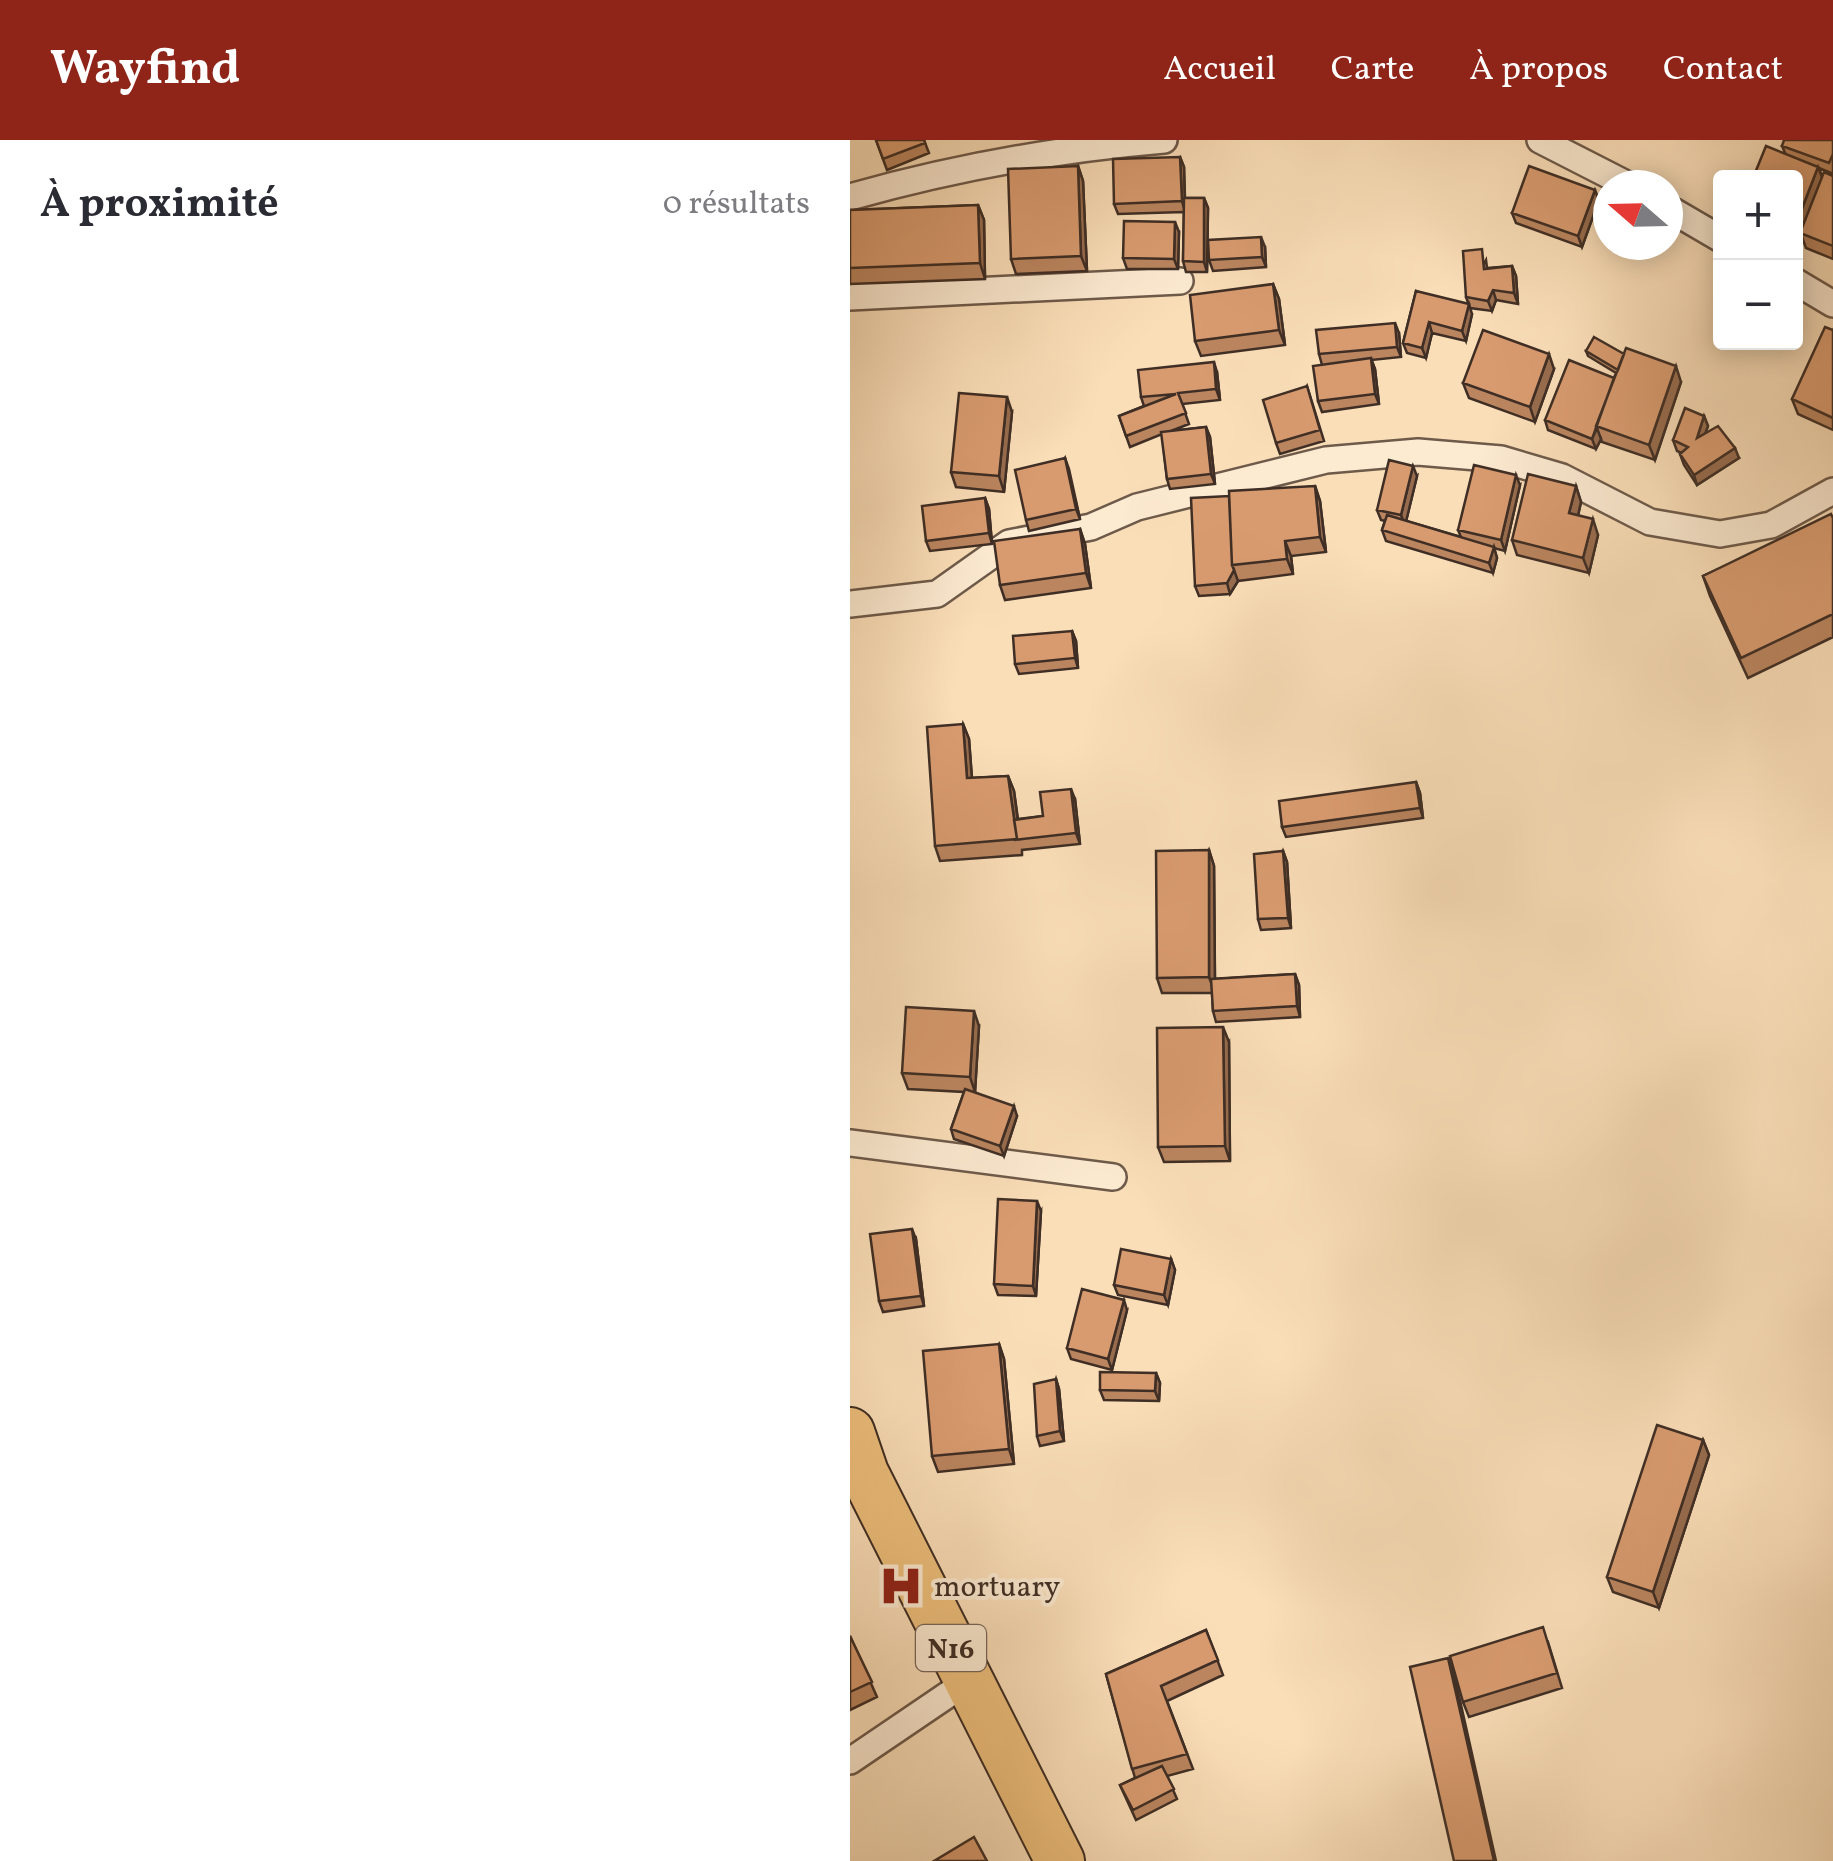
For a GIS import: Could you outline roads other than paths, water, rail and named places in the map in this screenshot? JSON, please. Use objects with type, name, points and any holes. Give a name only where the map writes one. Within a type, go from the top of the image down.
[{"type":"highway","name":"N16","points":[[850,1432],[864,1473],[1060,1861]]},
{"type":"street","points":[[850,198],[947,171],[1081,147],[1164,140]]},
{"type":"street","points":[[1540,140],[1599,170]]},
{"type":"street","points":[[1683,217],[1713,234]]},
{"type":"street","points":[[850,296],[1180,281]]},
{"type":"street","points":[[1803,286],[1833,304]]},
{"type":"street","points":[[850,604],[937,594],[1010,544],[1092,527],[1137,507],[1326,460],[1418,452],[1502,459],[1562,477],[1650,522],[1720,534],[1771,525],[1833,492]]},
{"type":"street","points":[[850,1143],[1113,1177]]},
{"type":"street","points":[[850,1762],[968,1681]]},
{"type":"place","name":"mortuary","points":[[901,1586]]}]
